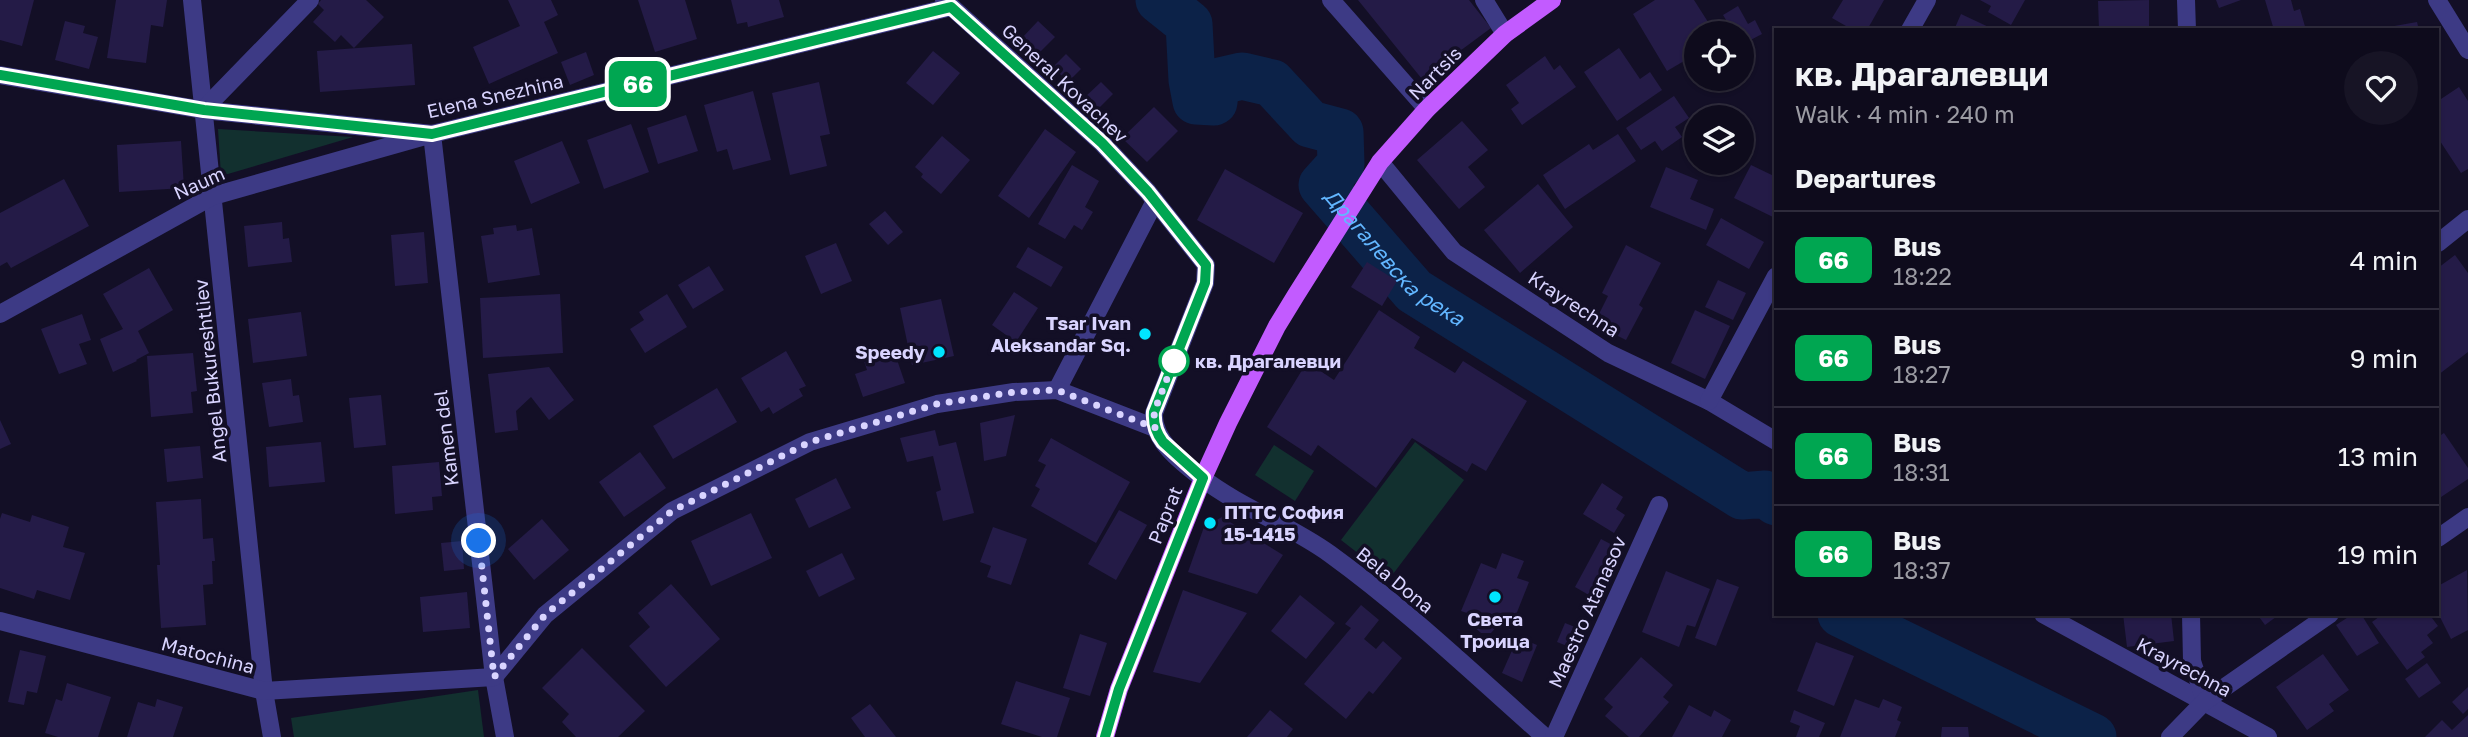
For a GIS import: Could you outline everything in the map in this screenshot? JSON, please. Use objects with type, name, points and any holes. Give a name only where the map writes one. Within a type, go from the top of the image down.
[{"type":"main road","name":"Nartsis","points":[[1362,189],[1380,162],[1427,109],[1505,34],[1552,0]]},
{"type":"main road","name":"Paprat","points":[[1105,737],[1119,689],[1227,423],[1277,326],[1362,189]]},
{"type":"street","name":"Angel Bukureshtliev","points":[[192,0],[264,691],[272,737]]},
{"type":"street","points":[[204,110],[310,0]]},
{"type":"street","points":[[1331,0],[1427,109]]},
{"type":"street","points":[[1484,0],[1505,34]]},
{"type":"street","points":[[1911,28],[1927,0]]},
{"type":"street","points":[[2186,0],[2187,28]]},
{"type":"street","points":[[2437,0],[2468,50]]},
{"type":"street","name":"Elena Snezhina","points":[[0,75],[204,110],[432,134],[947,4]]},
{"type":"street","name":"General Kovachev","points":[[947,4],[1102,143],[1155,201],[1206,265],[1207,274],[1154,412],[1155,428]]},
{"type":"street","name":"Naum","points":[[0,314],[213,196],[432,134]]},
{"type":"street","name":"Kamen del","points":[[432,134],[494,677],[505,737]]},
{"type":"street","name":"Krayrechna","points":[[1380,162],[1454,252],[1608,353],[1709,401],[1774,440]]},
{"type":"street","points":[[1057,390],[1155,201]]},
{"type":"street","points":[[2439,242],[2468,219]]},
{"type":"street","points":[[1709,401],[1774,280]]},
{"type":"street","points":[[494,677],[545,615],[672,511],[810,442],[937,404],[1014,392],[1057,390],[1155,428],[1163,442],[1203,478]]},
{"type":"street","name":"Bela Dona","points":[[1203,478],[1329,553],[1399,609],[1545,737]]},
{"type":"street","name":"Maestro Atanasov","points":[[1554,737],[1659,505]]},
{"type":"street","points":[[2439,537],[2468,517]]},
{"type":"street","name":"Krayrechna","points":[[2047,616],[2268,737]]},
{"type":"street","points":[[2191,616],[2192,661],[2205,701]]},
{"type":"street","points":[[2173,733],[2205,701],[2327,616]]},
{"type":"street","name":"Matochina","points":[[0,621],[264,691],[494,677]]},
{"type":"green space","points":[[218,129],[353,137],[221,176]]},
{"type":"green space","points":[[1415,442],[1464,480],[1390,578],[1341,540]]},
{"type":"green space","points":[[1274,445],[1314,471],[1295,501],[1255,475]]},
{"type":"green space","points":[[478,690],[484,737],[294,737],[291,718]]},
{"type":"building","points":[[0,0],[34,0],[22,46],[0,40]]},
{"type":"building","points":[[116,0],[167,0],[163,27],[151,25],[146,63],[107,58]]},
{"type":"building","points":[[321,0],[366,0],[384,17],[354,48],[341,35],[335,42],[313,22],[324,10],[318,4]]},
{"type":"building","points":[[508,0],[551,0],[558,15],[544,22],[558,53],[489,84],[473,47],[520,26]]},
{"type":"building","points":[[638,0],[685,0],[697,39],[655,52]]},
{"type":"building","points":[[731,0],[779,0],[784,17],[748,27],[747,22],[737,24]]},
{"type":"building","points":[[1358,0],[1469,0],[1491,28],[1422,79]]},
{"type":"building","points":[[1655,0],[1694,0],[1707,21],[1684,21],[1684,61],[1667,71],[1633,14]]},
{"type":"building","points":[[1843,0],[1884,0],[1868,28],[1850,28],[1832,18]]},
{"type":"building","points":[[1980,0],[2025,0],[2011,25],[1988,12],[1991,6]]},
{"type":"building","points":[[2149,0],[2149,28],[2099,28],[2098,1]]},
{"type":"building","points":[[2216,0],[2241,0],[2219,8]]},
{"type":"building","points":[[2265,0],[2291,0],[2294,11],[2300,9],[2305,28],[2273,28]]},
{"type":"building","points":[[1738,6],[1746,21],[1727,21],[1723,15]]},
{"type":"building","points":[[1961,14],[1991,28],[1955,28]]},
{"type":"building","points":[[1755,20],[1762,34],[1754,38],[1753,21]]},
{"type":"building","points":[[65,21],[85,26],[83,33],[98,37],[89,69],[55,60]]},
{"type":"building","points":[[1038,21],[1055,37],[1037,55],[1021,39]]},
{"type":"building","points":[[2417,22],[2418,28],[2383,28]]},
{"type":"building","points":[[412,44],[415,85],[320,92],[317,51]]},
{"type":"building","points":[[1619,48],[1640,79],[1650,72],[1662,90],[1617,121],[1584,72]]},
{"type":"building","points":[[933,51],[960,73],[933,105],[906,83]]},
{"type":"building","points":[[586,52],[594,75],[570,85],[561,62]]},
{"type":"building","points":[[1066,54],[1081,69],[1068,82],[1053,67]]},
{"type":"building","points":[[1545,56],[1554,70],[1560,65],[1576,87],[1522,125],[1511,109],[1519,103],[1506,85]]},
{"type":"building","points":[[819,82],[830,134],[820,136],[827,166],[790,175],[772,93]]},
{"type":"building","points":[[1101,82],[1113,94],[1096,111],[1084,98]]},
{"type":"building","points":[[2459,87],[2468,101],[2468,169],[2461,173],[2439,140],[2439,100]]},
{"type":"building","points":[[753,91],[771,160],[733,170],[727,149],[717,152],[704,105]]},
{"type":"building","points":[[1674,96],[1684,111],[1684,121],[1675,127],[1682,137],[1662,151],[1655,141],[1641,150],[1626,128]]},
{"type":"building","points":[[1154,107],[1178,131],[1147,162],[1122,138]]},
{"type":"building","points":[[686,115],[698,151],[658,164],[647,128]]},
{"type":"building","points":[[1462,121],[1488,150],[1468,167],[1485,187],[1459,209],[1417,160]]},
{"type":"building","points":[[631,124],[649,172],[604,189],[587,140]]},
{"type":"building","points":[[1045,129],[1076,152],[1029,218],[998,196]]},
{"type":"building","points":[[1618,134],[1636,161],[1565,209],[1543,175],[1589,144],[1593,150]]},
{"type":"building","points":[[942,136],[970,160],[941,194],[921,177],[923,174],[915,167]]},
{"type":"building","points":[[181,141],[184,188],[119,192],[117,145]]},
{"type":"building","points":[[562,141],[580,183],[531,204],[514,161]]},
{"type":"building","points":[[1072,165],[1099,181],[1085,207],[1093,212],[1082,230],[1074,225],[1065,239],[1038,224]]},
{"type":"building","points":[[1754,166],[1774,176],[1773,217],[1734,198],[1746,175],[1754,175]]},
{"type":"building","points":[[1666,167],[1698,180],[1690,199],[1714,209],[1706,230],[1650,207]]},
{"type":"building","points":[[1225,169],[1303,213],[1274,263],[1197,220]]},
{"type":"building","points":[[64,179],[89,226],[11,268],[7,262],[0,266],[0,213]]},
{"type":"building","points":[[1538,184],[1573,227],[1520,273],[1484,230]]},
{"type":"building","points":[[885,211],[903,232],[888,245],[869,224]]},
{"type":"building","points":[[1721,218],[1764,242],[1749,269],[1706,245]]},
{"type":"building","points":[[282,222],[283,239],[289,238],[292,262],[248,267],[244,226]]},
{"type":"building","points":[[516,225],[517,231],[532,228],[540,275],[488,283],[481,236],[494,234],[493,228]]},
{"type":"building","points":[[424,232],[428,283],[395,286],[391,235]]},
{"type":"building","points":[[836,243],[852,281],[821,294],[805,256]]},
{"type":"building","points":[[1626,245],[1661,263],[1639,305],[1643,308],[1626,340],[1594,324],[1608,296],[1602,293]]},
{"type":"building","points":[[1028,247],[1063,267],[1051,287],[1016,267]]},
{"type":"building","points":[[2455,255],[2468,273],[2468,352],[2439,374],[2439,267]]},
{"type":"building","points":[[1367,262],[1397,281],[1382,306],[1351,287]]},
{"type":"building","points":[[709,266],[724,290],[693,309],[678,285]]},
{"type":"building","points":[[149,268],[173,310],[138,331],[149,353],[113,372],[100,339],[123,329],[103,294]]},
{"type":"building","points":[[1718,280],[1746,293],[1733,320],[1705,307]]},
{"type":"building","points":[[1014,292],[1038,308],[1016,342],[992,325]]},
{"type":"building","points":[[560,294],[563,353],[483,358],[480,298]]},
{"type":"building","points":[[667,294],[687,327],[645,353],[630,329],[644,320],[639,312]]},
{"type":"building","points":[[941,299],[954,356],[912,365],[900,308]]},
{"type":"building","points":[[1379,310],[1420,337],[1414,348],[1455,373],[1463,361],[1527,401],[1486,471],[1472,463],[1467,472],[1412,438],[1376,488],[1318,445],[1311,456],[1267,427],[1307,362],[1334,380]]},
{"type":"building","points":[[1695,310],[1730,326],[1705,379],[1671,363]]},
{"type":"building","points":[[301,312],[307,356],[253,363],[248,319]]},
{"type":"building","points":[[82,314],[91,340],[79,344],[87,364],[59,374],[41,329]]},
{"type":"building","points":[[786,351],[806,386],[799,389],[803,396],[773,414],[769,407],[761,412],[741,378]]},
{"type":"building","points":[[894,351],[905,383],[863,397],[855,374],[867,370],[864,361]]},
{"type":"building","points":[[193,353],[197,391],[191,392],[193,413],[151,417],[147,356]]},
{"type":"building","points":[[549,367],[574,400],[549,420],[531,397],[516,411],[518,430],[495,433],[488,374]]},
{"type":"building","points":[[291,379],[293,396],[299,395],[303,422],[269,427],[262,383]]},
{"type":"building","points":[[717,388],[737,422],[673,459],[653,426]]},
{"type":"building","points":[[381,395],[386,445],[354,448],[349,398]]},
{"type":"building","points":[[1015,415],[1006,456],[984,461],[980,423]]},
{"type":"building","points":[[0,420],[11,444],[0,449]]},
{"type":"building","points":[[935,430],[939,446],[956,442],[974,513],[943,521],[936,492],[941,490],[933,456],[907,462],[900,438]]},
{"type":"building","points":[[2444,433],[2468,468],[2468,479],[2439,498],[2439,436]]},
{"type":"building","points":[[1051,438],[1130,482],[1096,543],[1031,506],[1040,489],[1035,486],[1046,465],[1038,461]]},
{"type":"building","points":[[321,442],[325,482],[269,487],[266,447]]},
{"type":"building","points":[[200,446],[203,478],[167,482],[164,449]]},
{"type":"building","points":[[640,452],[666,488],[624,517],[599,482]]},
{"type":"building","points":[[439,462],[442,496],[432,497],[433,510],[395,514],[392,466]]},
{"type":"building","points":[[836,478],[851,508],[809,528],[795,499]]},
{"type":"building","points":[[1602,483],[1623,497],[1616,509],[1625,515],[1614,533],[1583,514]]},
{"type":"building","points":[[201,499],[203,539],[213,538],[215,561],[212,561],[213,584],[203,585],[206,625],[161,628],[156,502]]},
{"type":"building","points":[[1119,510],[1147,525],[1116,580],[1088,564]]},
{"type":"building","points":[[2,513],[30,522],[32,515],[69,527],[63,547],[85,553],[70,600],[37,590],[34,599],[0,588]]},
{"type":"building","points":[[751,513],[772,558],[711,586],[691,541]]},
{"type":"building","points":[[1222,517],[1283,555],[1257,594],[1188,572],[1204,527]]},
{"type":"building","points":[[542,519],[569,550],[534,580],[508,549]]},
{"type":"building","points":[[993,527],[1027,539],[1011,585],[987,577],[991,566],[980,562]]},
{"type":"building","points":[[1601,539],[1620,549],[1594,598],[1575,587]]},
{"type":"building","points":[[462,541],[464,569],[444,571],[441,543]]},
{"type":"building","points":[[842,553],[855,579],[819,597],[806,571]]},
{"type":"building","name":"Света Троица","points":[[1502,553],[1524,561],[1517,578],[1529,582],[1510,630],[1498,625],[1491,633],[1481,633],[1473,626],[1473,615],[1461,611],[1481,563],[1496,569]]},
{"type":"building","points":[[2467,570],[2468,630],[2451,639],[2439,615],[2439,585]]},
{"type":"building","points":[[1666,571],[1710,589],[1695,627],[1687,625],[1679,647],[1642,632]]},
{"type":"building","points":[[1717,579],[1739,587],[1716,646],[1695,638]]},
{"type":"building","points":[[671,584],[720,639],[666,687],[629,646],[650,627],[638,613]]},
{"type":"building","points":[[1183,590],[1247,613],[1200,683],[1153,672]]},
{"type":"building","points":[[467,592],[470,628],[423,632],[420,597]]},
{"type":"building","points":[[1300,595],[1335,623],[1306,659],[1271,631]]},
{"type":"building","points":[[1361,605],[1379,620],[1364,639],[1376,649],[1383,641],[1402,658],[1373,694],[1369,691],[1346,719],[1304,684],[1351,628],[1345,624]]},
{"type":"building","points":[[2123,616],[2171,616],[2174,641],[2127,647]]},
{"type":"building","points":[[2258,616],[2277,616],[2265,625]]},
{"type":"building","points":[[2350,616],[2362,616],[2379,643],[2357,656],[2336,625]]},
{"type":"building","points":[[2380,616],[2430,616],[2438,626],[2427,635],[2433,643],[2421,652],[2425,657],[2407,670],[2372,622]]},
{"type":"building","points":[[1565,623],[1580,629],[1572,648],[1557,642]]},
{"type":"building","points":[[1080,634],[1107,643],[1090,696],[1063,688]]},
{"type":"building","points":[[1518,637],[1537,645],[1522,682],[1502,673]]},
{"type":"building","points":[[1816,642],[1854,656],[1834,706],[1797,691]]},
{"type":"building","points":[[582,648],[645,711],[618,737],[576,737],[562,722],[569,714],[542,688]]},
{"type":"building","points":[[20,650],[46,656],[37,693],[27,691],[24,705],[8,702]]},
{"type":"building","points":[[2323,654],[2349,690],[2329,704],[2334,711],[2307,730],[2276,687]]},
{"type":"building","points":[[1641,657],[1673,685],[1663,697],[1669,702],[1639,737],[1629,737],[1605,716],[1613,707],[1604,699]]},
{"type":"building","points":[[2427,663],[2441,683],[2419,698],[2405,679]]},
{"type":"building","points":[[1016,681],[1070,698],[1057,737],[1042,737],[1001,724]]},
{"type":"building","points":[[67,683],[111,697],[98,737],[58,737],[45,733],[56,699],[62,701]]},
{"type":"building","points":[[2468,687],[2468,709],[2463,714],[2452,702]]},
{"type":"building","points":[[157,699],[183,707],[173,737],[127,737],[138,702],[155,707]]},
{"type":"building","points":[[1855,699],[1879,708],[1883,699],[1902,707],[1897,720],[1901,722],[1895,737],[1840,737]]},
{"type":"building","points":[[870,704],[896,737],[865,737],[851,718]]},
{"type":"building","points":[[1689,705],[1711,717],[1714,710],[1731,720],[1722,737],[1672,737]]},
{"type":"building","points":[[1270,710],[1293,729],[1287,737],[1247,737]]},
{"type":"building","points":[[1794,710],[1825,723],[1819,737],[1796,737],[1800,726],[1790,722]]},
{"type":"building","points":[[2468,715],[2468,737],[2425,737],[2442,720],[2452,730]]},
{"type":"building","points":[[1942,727],[1968,727],[1969,737],[1941,737]]},
{"type":"waterway","name":"Драгалевска река","points":[[1159,0],[1189,24],[1196,101],[1214,102],[1216,82],[1242,76],[1272,83],[1310,124],[1340,132],[1341,164],[1322,185],[1414,291],[1742,496],[1765,494],[1774,501]]},
{"type":"waterway","name":"Драгалевска река","points":[[1845,616],[2093,737]]},
{"type":"bus line","name":"66","points":[[0,75],[204,110],[432,134],[951,7],[1102,143],[1148,192],[1206,265],[1205,283],[1153,420],[1157,436],[1203,478],[1119,689],[1105,737]]},
{"type":"place","name":"Tsar Ivan Aleksandar Sq.","points":[[1145,334]]},
{"type":"place","name":"Speedy","points":[[939,352]]},
{"type":"place","name":"кв. Драгалевци","points":[[1174,361]]},
{"type":"place","name":"ПТТС София 15-1415","points":[[1210,523]]},
{"type":"place","name":"Света Троица","points":[[1495,597]]},
{"type":"route","points":[[479,541],[494,677],[545,615],[672,511],[810,442],[937,404],[1014,392],[1057,390],[1155,428],[1154,412],[1174,361]]}]
